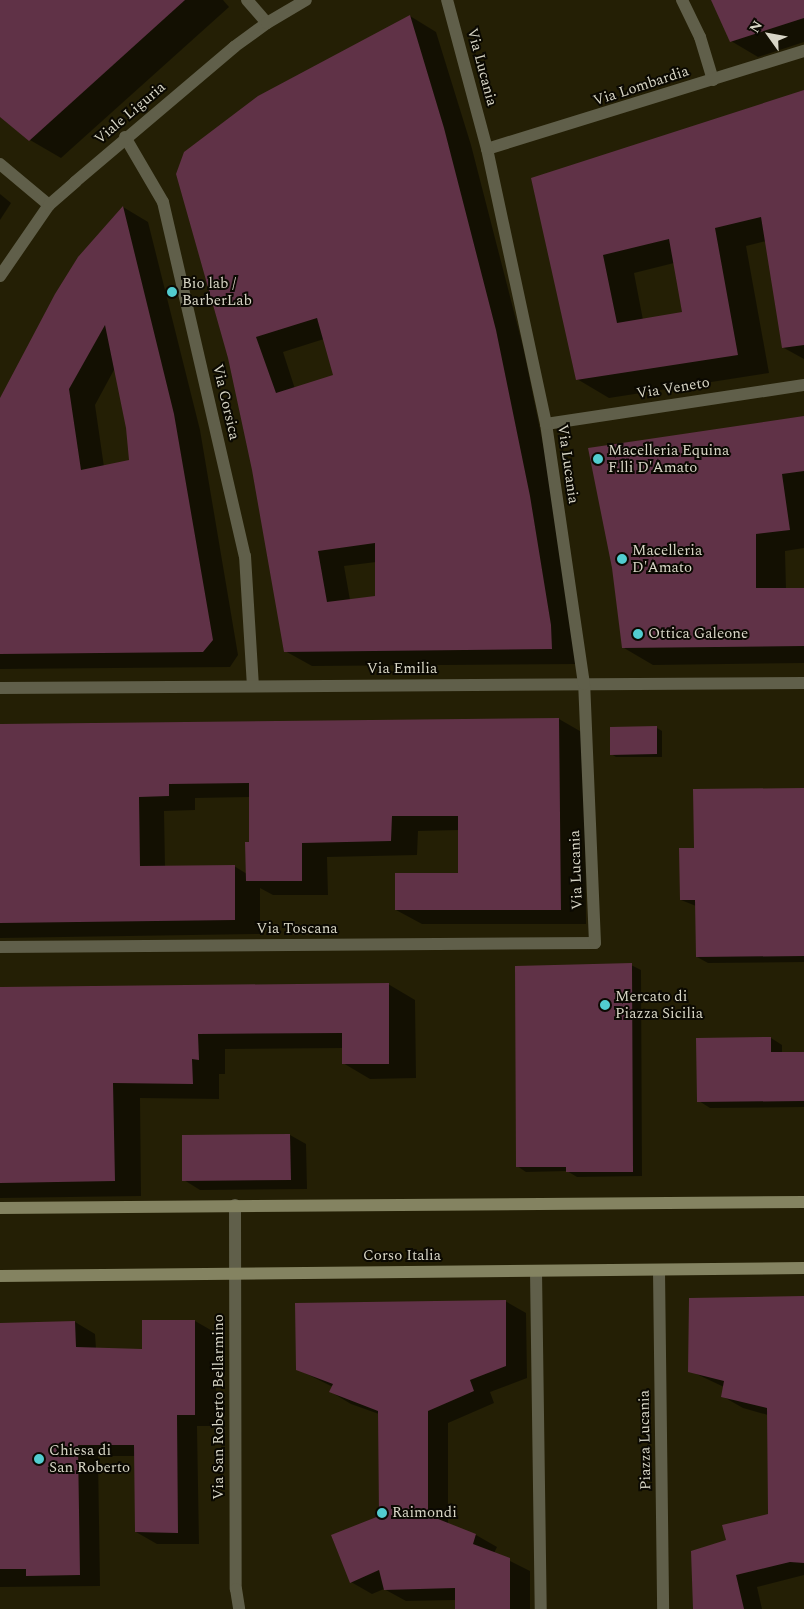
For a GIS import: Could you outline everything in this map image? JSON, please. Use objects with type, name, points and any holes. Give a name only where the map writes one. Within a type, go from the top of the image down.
[{"type":"street","points":[[247,0],[266,22]]},
{"type":"street","name":"Viale Liguria","points":[[0,276],[49,205],[125,137],[266,22],[306,0]]},
{"type":"street","name":"Via Lucania","points":[[447,0],[487,149],[546,424],[584,684],[595,943]]},
{"type":"street","points":[[682,0],[700,37],[713,80]]},
{"type":"street","name":"Via Lombardia","points":[[487,149],[804,51]]},
{"type":"street","name":"Via Corsica","points":[[125,137],[163,202],[168,221],[245,556],[253,686]]},
{"type":"street","points":[[0,164],[49,205]]},
{"type":"street","name":"Via Veneto","points":[[546,424],[804,385]]},
{"type":"street","name":"Via Emilia","points":[[0,688],[804,683]]},
{"type":"street","name":"Via Toscana","points":[[0,947],[595,943]]},
{"type":"street","points":[[0,1208],[804,1202]]},
{"type":"street","name":"Via San Roberto Bellarmino","points":[[235,1205],[236,1590],[239,1609]]},
{"type":"street","name":"Corso Italia","points":[[0,1276],[659,1271],[804,1268]]},
{"type":"street","points":[[536,1271],[541,1609]]},
{"type":"street","name":"Piazza Lucania","points":[[659,1271],[663,1609]]},
{"type":"building","points":[[0,0],[185,0],[29,141],[0,117]]},
{"type":"building","points":[[711,0],[804,0],[804,18],[730,42]]},
{"type":"building","points":[[410,15],[444,128],[496,330],[530,496],[551,625],[552,649],[284,652],[252,470],[228,358],[176,174],[184,152],[258,96]],"holes":[[[317,318],[333,375],[276,393],[256,337]],[[375,543],[375,596],[327,602],[318,551]]]},
{"type":"building","points":[[804,90],[804,345],[782,348],[761,217],[715,228],[738,355],[576,380],[531,178]],"holes":[[[669,239],[682,312],[617,323],[603,255]]]},
{"type":"building","points":[[123,206],[174,414],[213,640],[203,652],[0,654],[0,398],[55,294],[78,257]],"holes":[[[105,325],[126,428],[129,460],[81,470],[69,389]]]},
{"type":"building","points":[[804,416],[804,471],[782,474],[790,530],[756,534],[756,588],[804,588],[804,646],[622,648],[612,568],[588,448]]},
{"type":"building","points":[[559,718],[561,910],[395,910],[395,873],[458,873],[458,816],[392,816],[391,841],[302,843],[302,881],[246,881],[245,842],[249,842],[249,783],[169,784],[169,796],[139,797],[140,866],[235,865],[235,920],[0,923],[0,724]]},
{"type":"building","points":[[657,726],[657,754],[610,755],[610,727]]},
{"type":"building","points":[[804,788],[804,956],[696,957],[695,900],[680,900],[679,848],[694,848],[693,789]]},
{"type":"building","points":[[632,963],[633,1172],[566,1172],[566,1167],[516,1167],[515,966]]},
{"type":"building","points":[[389,983],[389,1064],[342,1064],[342,1033],[198,1034],[199,1060],[192,1059],[193,1084],[113,1083],[115,1181],[0,1183],[0,987]]},
{"type":"building","points":[[771,1037],[771,1052],[804,1052],[804,1101],[697,1102],[696,1038]]},
{"type":"building","points":[[290,1134],[291,1180],[182,1181],[182,1135]]},
{"type":"building","points":[[804,1296],[804,1563],[790,1562],[736,1575],[744,1609],[693,1609],[691,1551],[726,1540],[722,1525],[768,1514],[767,1408],[721,1397],[724,1381],[688,1372],[689,1298]]},
{"type":"building","points":[[506,1300],[506,1366],[470,1380],[474,1391],[428,1411],[428,1515],[476,1534],[473,1544],[510,1558],[510,1609],[455,1609],[455,1588],[384,1590],[379,1570],[350,1583],[331,1535],[379,1516],[378,1411],[329,1392],[333,1384],[296,1370],[295,1303]]},
{"type":"building","name":"Chiesa di San Roberto","points":[[142,1320],[195,1320],[195,1415],[177,1415],[178,1533],[135,1532],[134,1445],[78,1445],[80,1575],[26,1576],[26,1569],[0,1569],[0,1323],[75,1321],[76,1347],[142,1349]]},
{"type":"place","name":"Bio lab / BarberLab","points":[[172,292]]},
{"type":"place","name":"Macelleria Equina F.lli D'Amato","points":[[598,459]]},
{"type":"place","name":"Macelleria D'Amato","points":[[622,559]]},
{"type":"place","name":"Ottica Galeone","points":[[638,634]]},
{"type":"place","name":"Mercato di Piazza Sicilia","points":[[605,1005]]},
{"type":"place","name":"Chiesa di San Roberto","points":[[39,1459]]},
{"type":"place","name":"Raimondi","points":[[382,1513]]}]
